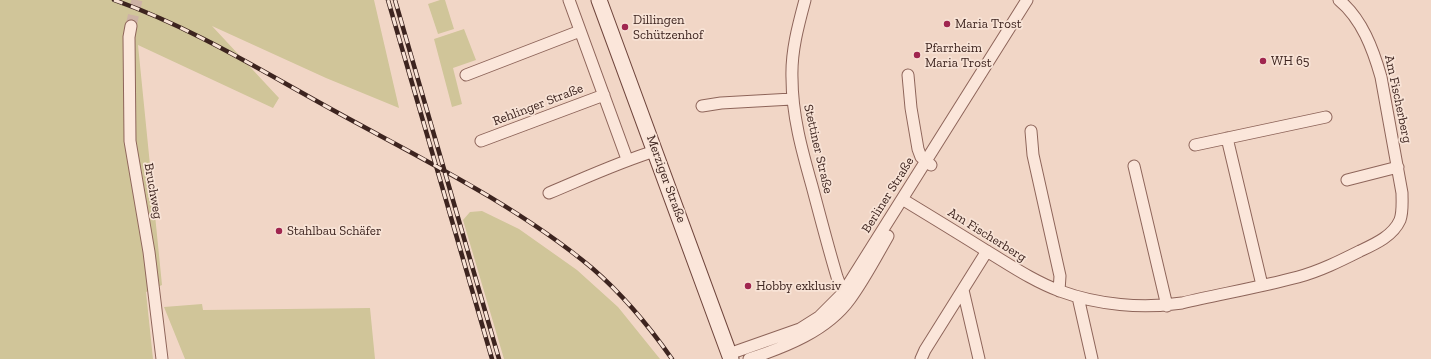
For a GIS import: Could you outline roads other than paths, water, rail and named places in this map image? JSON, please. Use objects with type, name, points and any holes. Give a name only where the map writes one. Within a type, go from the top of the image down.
[{"type":"main road","name":"Merziger Straße","points":[[599,0],[730,356]]},
{"type":"street","points":[[569,0],[627,159]]},
{"type":"street","name":"Stettiner Straße","points":[[805,0],[797,31],[792,60],[792,99],[796,126],[803,155],[836,277],[847,296]]},
{"type":"street","name":"Berliner Straße","points":[[749,359],[776,350],[804,336],[823,325],[837,314],[1027,0]]},
{"type":"street","name":"Berliner Straße","points":[[928,163],[1036,0]]},
{"type":"street","name":"Am Fischerberg","points":[[905,201],[1030,278],[1059,291],[1078,297],[1131,305],[1167,306],[1298,277],[1323,268],[1385,238],[1394,230],[1400,219],[1402,206],[1402,193],[1398,167],[1377,61],[1369,40],[1352,13],[1339,0]]},
{"type":"street","name":"Bruchweg","points":[[131,26],[129,37],[130,141],[149,252],[162,359]]},
{"type":"street","points":[[466,75],[580,31]]},
{"type":"street","points":[[908,75],[915,135],[921,157],[928,163]]},
{"type":"street","name":"Rehlinger Straße","points":[[481,141],[604,95]]},
{"type":"street","points":[[702,106],[721,103],[792,99]]},
{"type":"street","points":[[1194,145],[1326,117]]},
{"type":"street","points":[[1031,131],[1033,155],[1060,276],[1059,291]]},
{"type":"street","points":[[1227,138],[1262,285]]},
{"type":"street","points":[[550,193],[603,171],[627,159],[655,151]]},
{"type":"street","points":[[1134,166],[1167,306]]},
{"type":"street","points":[[1347,180],[1398,167]]},
{"type":"street","points":[[921,359],[925,350],[987,251]]},
{"type":"street","points":[[963,290],[979,359]]},
{"type":"street","name":"Berliner Straße","points":[[730,356],[800,329],[847,296]]},
{"type":"street","points":[[1078,297],[1092,359]]},
{"type":"street","name":"Berliner Straße","points":[[765,359],[776,350]]},
{"type":"tunnel","points":[[131,26],[137,0]]},
{"type":"railway","points":[[114,0],[170,23],[225,50],[499,202],[531,223],[592,268],[635,311],[672,359]]},
{"type":"railway","points":[[388,0],[492,359]]},
{"type":"railway","points":[[395,0],[499,359]]},
{"type":"place","name":"Maria Trost","points":[[947,24]]},
{"type":"place","name":"Dillingen Schützenhof","points":[[625,27]]},
{"type":"place","name":"Pfarrheim Maria Trost","points":[[917,55]]},
{"type":"place","name":"WH 65","points":[[1263,61]]},
{"type":"place","name":"Stahlbau Schäfer","points":[[279,231]]},
{"type":"place","name":"Hobby exklusiv","points":[[748,286]]}]
